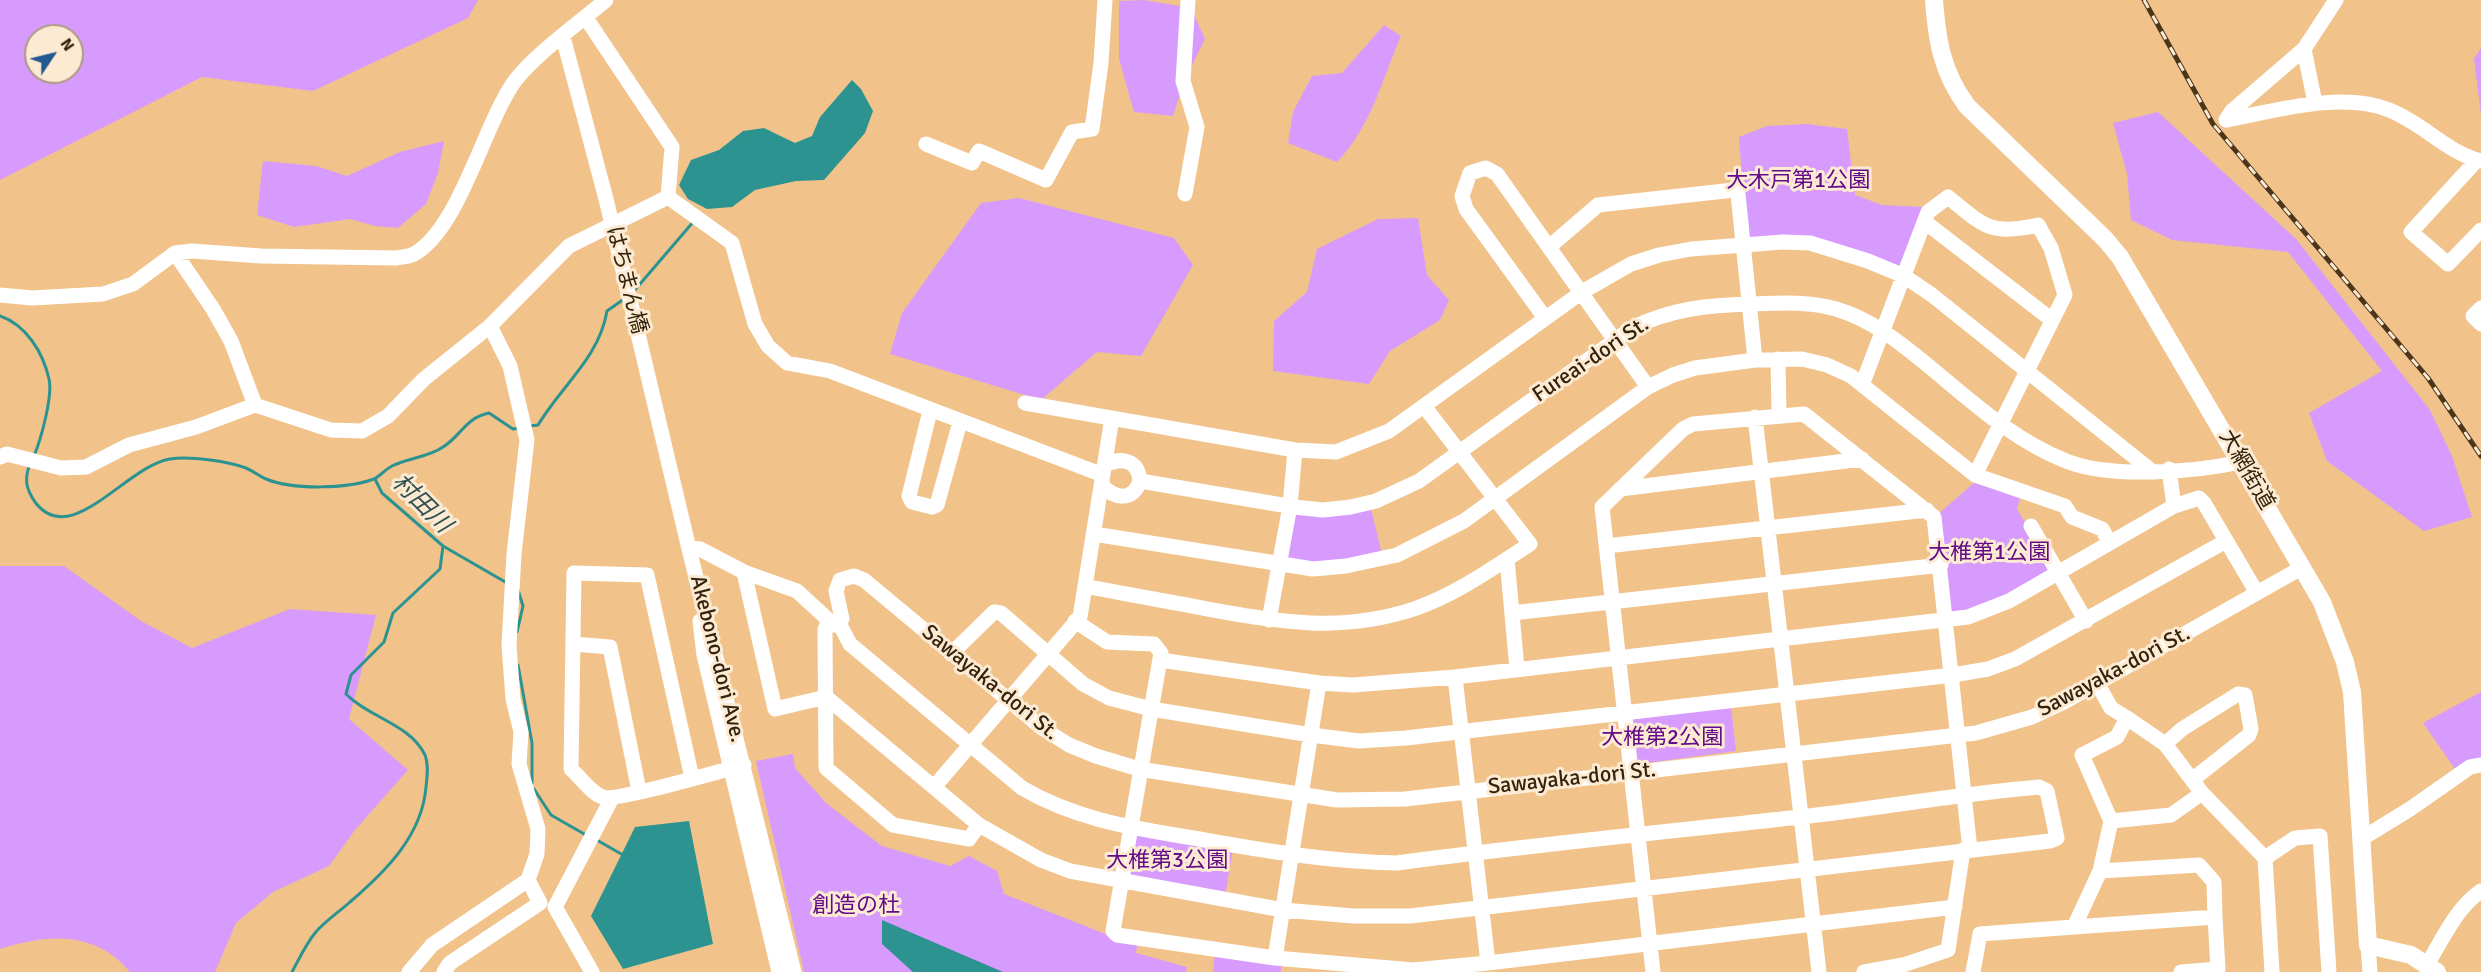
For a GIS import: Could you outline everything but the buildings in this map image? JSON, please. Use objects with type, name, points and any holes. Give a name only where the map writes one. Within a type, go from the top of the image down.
[{"type":"main road","name":"大網街道","points":[[1934,0],[1940,54],[1955,90],[1967,106],[2105,238],[2120,257],[2303,567],[2334,629],[2352,692],[2368,945]]},
{"type":"main road","points":[[2368,945],[2396,950],[2432,969]]},
{"type":"street","points":[[0,295],[32,298],[103,294],[133,284],[175,253],[192,251],[261,256],[396,258],[412,255],[433,236],[461,193],[494,118],[516,80],[606,0]]},
{"type":"street","points":[[926,144],[972,163],[979,152],[1046,180],[1072,132],[1092,129],[1101,63],[1105,0]]},
{"type":"street","points":[[1185,194],[1197,127],[1183,81],[1188,0]]},
{"type":"street","points":[[2336,0],[2304,49],[2232,111],[2226,120],[2315,103],[2340,103],[2388,109],[2422,127],[2451,150],[2479,161],[2412,232],[2448,264],[2481,230]]},
{"type":"street","points":[[586,18],[672,147],[668,197]]},
{"type":"street","name":"はちまん橋","points":[[563,37],[646,361],[689,550]]},
{"type":"street","points":[[2304,49],[2315,103]]},
{"type":"street","points":[[1545,318],[1466,209],[1462,196],[1470,173],[1486,168],[1497,174],[1648,387]]},
{"type":"street","points":[[1549,247],[1598,205],[1734,190],[1738,194],[1755,360]]},
{"type":"street","points":[[0,457],[7,454],[61,468],[86,467],[129,445],[196,427],[255,405],[331,430],[362,431],[388,416],[424,379],[490,326],[569,246],[668,197]]},
{"type":"street","points":[[668,197],[732,243],[755,324],[768,346],[787,363],[830,371],[1103,475]]},
{"type":"street","points":[[1862,385],[1928,212],[1948,197],[1980,223],[1994,230],[2014,231],[2038,225],[2051,248],[2065,295],[1975,476]]},
{"type":"street","points":[[1925,222],[2052,320]]},
{"type":"street","points":[[1025,403],[1295,450],[1336,452],[1367,442],[1389,431],[1582,292],[1631,264],[1659,255],[1691,249],[1810,243],[1840,250],[1904,276],[1932,295],[2026,371],[2161,471],[2174,506]]},
{"type":"street","points":[[175,253],[213,309],[231,341],[255,405]]},
{"type":"street","name":"Fureai-dori St.","points":[[1140,481],[1323,510],[1376,501],[1419,481],[1615,339],[1659,315],[1688,308],[1748,304],[1805,304],[1837,309],[1882,331],[2000,424],[2042,451],[2068,462],[2107,470],[2161,471],[2241,462]]},
{"type":"street","points":[[2481,308],[2473,316],[2481,324]]},
{"type":"street","points":[[409,972],[432,945],[528,880],[537,854],[538,829],[519,764],[521,732],[513,699],[509,645],[514,554],[527,440],[510,366],[490,326]]},
{"type":"street","points":[[1778,359],[1779,414]]},
{"type":"street","points":[[1094,534],[1313,568],[1346,566],[1397,555],[1464,521],[1648,387],[1695,368],[1755,360],[1802,359],[1827,365],[1862,385],[1975,476],[2065,506],[2072,517],[2102,529],[2110,543]]},
{"type":"street","points":[[1085,586],[1269,620],[1309,625],[1343,624],[1414,609],[1452,593],[1530,544],[1424,406]]},
{"type":"street","points":[[930,411],[909,496],[912,502],[932,507],[936,505],[960,422]]},
{"type":"street","points":[[1653,972],[1602,507],[1683,429],[1693,424],[1779,414],[1804,414],[1934,517],[1953,675],[1965,794],[1966,850],[1948,950],[1903,965],[1864,972]]},
{"type":"street","points":[[1755,417],[1819,972]]},
{"type":"street","points":[[934,787],[1080,616],[1112,418]]},
{"type":"street","points":[[1269,620],[1290,506],[1295,450]]},
{"type":"street","points":[[1119,459],[1128,461],[1136,467],[1140,481],[1131,494],[1122,497],[1108,492],[1103,475],[1119,459]]},
{"type":"street","points":[[1620,489],[1862,459]]},
{"type":"street","points":[[1160,660],[1319,683],[1353,685],[1455,676],[1947,621],[1991,609],[2059,574],[2174,506],[2199,498],[2257,593]]},
{"type":"street","points":[[1606,546],[1927,510]]},
{"type":"street","points":[[2031,526],[2086,621]]},
{"type":"street","points":[[951,654],[994,612],[1001,613],[1046,655],[1083,684],[1109,698],[1151,709],[1359,741],[1461,732],[1953,675],[1988,669],[2015,659],[2086,621],[2226,541]]},
{"type":"street","points":[[689,550],[700,549],[744,572],[798,591],[834,623],[850,644],[969,746],[1022,788],[1052,805],[1083,817],[1291,855],[1358,863],[1397,863],[1638,833],[1802,817],[1965,794],[2039,787],[2047,791],[2057,837],[2050,841],[1482,908],[1387,916],[1353,916],[1282,910],[1070,871],[1041,860],[979,825],[826,697]]},
{"type":"street","name":"Akebono-dori Ave.","points":[[689,550],[705,656],[794,972]]},
{"type":"street","points":[[1507,559],[1517,669]]},
{"type":"street","points":[[1512,613],[1941,565]]},
{"type":"street","name":"Sawayaka-dori St.","points":[[834,623],[842,619],[836,591],[840,580],[854,576],[864,580],[1042,728],[1069,745],[1139,769],[1301,796],[1372,801],[1959,736],[2003,727],[2032,717],[2097,684],[2303,567]]},
{"type":"street","points":[[744,572],[775,709],[826,697]]},
{"type":"street","points":[[692,778],[647,576],[574,573],[572,769],[601,797],[612,798],[692,778],[737,766]]},
{"type":"street","points":[[1075,621],[1107,642],[1154,644],[1161,653],[1139,769],[1114,934],[1275,958],[1414,971],[1955,907]]},
{"type":"street","points":[[834,623],[825,630],[826,768],[893,825],[969,839],[979,825]]},
{"type":"street","points":[[573,644],[610,647],[639,791]]},
{"type":"street","points":[[1455,676],[1488,963]]},
{"type":"street","points":[[1275,958],[1319,683]]},
{"type":"street","points":[[2097,684],[2111,708],[2165,744],[2202,793],[2265,858],[2272,972]]},
{"type":"street","points":[[2165,744],[2182,729],[2238,694],[2245,695],[2249,735],[2192,780]]},
{"type":"street","points":[[2074,927],[2100,871],[2111,821],[2082,755],[2117,736],[2127,718]]},
{"type":"street","points":[[2361,838],[2410,809],[2470,767],[2481,765]]},
{"type":"street","name":"Akebono-dori Ave.","points":[[737,766],[779,972]]},
{"type":"street","points":[[2111,821],[2171,815],[2202,793]]},
{"type":"street","points":[[585,970],[555,907],[612,798]]},
{"type":"street","points":[[2265,858],[2295,838],[2320,836],[2329,972]]},
{"type":"street","points":[[2100,871],[2199,865],[2214,882],[2219,971],[2181,972]]},
{"type":"street","points":[[444,972],[450,963],[540,903],[528,880]]},
{"type":"street","points":[[2432,969],[2449,928],[2467,904],[2481,891]]},
{"type":"street","points":[[2467,904],[2481,912]]},
{"type":"street","points":[[1973,972],[1980,934],[2215,917]]},
{"type":"street","points":[[2368,945],[2370,972]]},
{"type":"green space","points":[[0,0],[478,0],[468,18],[313,91],[202,77],[0,180]]},
{"type":"green space","points":[[1144,0],[1191,8],[1205,39],[1184,81],[1173,116],[1134,112],[1119,59],[1119,1]]},
{"type":"green space","points":[[1384,25],[1401,36],[1375,102],[1359,134],[1349,148],[1337,162],[1288,143],[1293,112],[1312,76],[1342,73]]},
{"type":"green space","points":[[2481,48],[2481,115],[2474,59]]},
{"type":"green space","points":[[2158,112],[2296,239],[2430,410],[2452,456],[2472,517],[2424,531],[2327,461],[2309,413],[2382,371],[2288,252],[2172,240],[2131,220],[2127,174],[2113,123]]},
{"type":"green space","name":"大木戸第1公園","points":[[1807,124],[1847,129],[1855,195],[1882,205],[1924,207],[1900,266],[1870,256],[1749,239],[1746,235],[1739,137],[1767,126]]},
{"type":"green space","points":[[444,141],[438,173],[426,204],[398,228],[375,226],[350,219],[294,227],[257,215],[263,161],[316,166],[347,176],[400,152]]},
{"type":"green space","points":[[1019,198],[1174,238],[1193,265],[1141,356],[1097,352],[1041,400],[890,354],[902,313],[981,203]]},
{"type":"green space","points":[[1418,218],[1427,275],[1449,300],[1440,320],[1390,351],[1369,384],[1273,371],[1274,321],[1307,292],[1317,249],[1378,219]]},
{"type":"green space","name":"大椎第1公園","points":[[1974,483],[2021,495],[2017,509],[2052,567],[2007,597],[1952,614],[1949,611],[1937,515]]},
{"type":"green space","points":[[1371,509],[1382,554],[1335,563],[1286,560],[1294,512]]},
{"type":"green space","points":[[0,566],[64,566],[141,621],[192,648],[290,609],[376,615],[349,719],[408,770],[355,830],[329,866],[273,892],[236,923],[215,972],[130,972],[102,949],[87,942],[70,939],[36,940],[0,949]]},
{"type":"green space","points":[[2481,692],[2481,761],[2457,772],[2423,723]]},
{"type":"green space","name":"大椎第2公園","points":[[1731,706],[1736,751],[1639,764],[1634,758],[1632,717]]},
{"type":"green space","name":"創造の杜","points":[[793,754],[795,768],[826,803],[882,846],[950,866],[969,856],[997,871],[1004,894],[1113,937],[1138,941],[1136,953],[1187,967],[1186,972],[804,972],[756,761]]},
{"type":"green space","name":"大椎第3公園","points":[[1137,831],[1233,849],[1225,896],[1130,879],[1126,873]]},
{"type":"green space","points":[[1215,952],[1282,963],[1281,972],[1213,972]]},
{"type":"water","points":[[852,80],[861,89],[873,111],[865,133],[824,180],[796,181],[755,190],[732,207],[707,209],[688,199],[679,185],[691,160],[719,150],[743,131],[764,128],[795,143],[812,136],[820,117]]},
{"type":"water","points":[[689,821],[713,944],[623,969],[591,916],[635,827]]},
{"type":"water","points":[[882,920],[1003,972],[913,972],[882,944]]},
{"type":"waterway","points":[[634,291],[694,221]]},
{"type":"waterway","points":[[530,426],[538,425],[588,357],[603,328],[607,311],[624,299]]},
{"type":"waterway","name":"村田川","points":[[0,316],[18,326],[32,341],[38,350],[49,379],[48,406],[34,456]]},
{"type":"waterway","name":"村田川","points":[[30,464],[27,484],[35,502],[49,514],[65,517],[82,511],[100,501],[135,475],[170,459],[198,459],[229,463],[246,468],[277,483],[290,485],[320,487],[350,485],[374,479],[392,466],[437,450],[481,415],[489,413],[513,429],[521,428]]},
{"type":"waterway","name":"村田川","points":[[375,479],[382,493],[443,546],[507,583]]},
{"type":"waterway","name":"村田川","points":[[292,972],[315,933],[376,878],[400,852],[423,805],[427,767],[425,755],[418,744],[399,728],[355,702],[346,694],[351,675],[384,642],[393,613],[440,569],[443,546]]},
{"type":"waterway","points":[[517,632],[523,606],[518,590]]},
{"type":"waterway","points":[[518,665],[532,743],[532,783]]},
{"type":"waterway","points":[[534,789],[551,815],[586,835]]},
{"type":"waterway","points":[[595,839],[623,855]]},
{"type":"railway","points":[[2144,0],[2213,124],[2428,378],[2481,456]]}]
